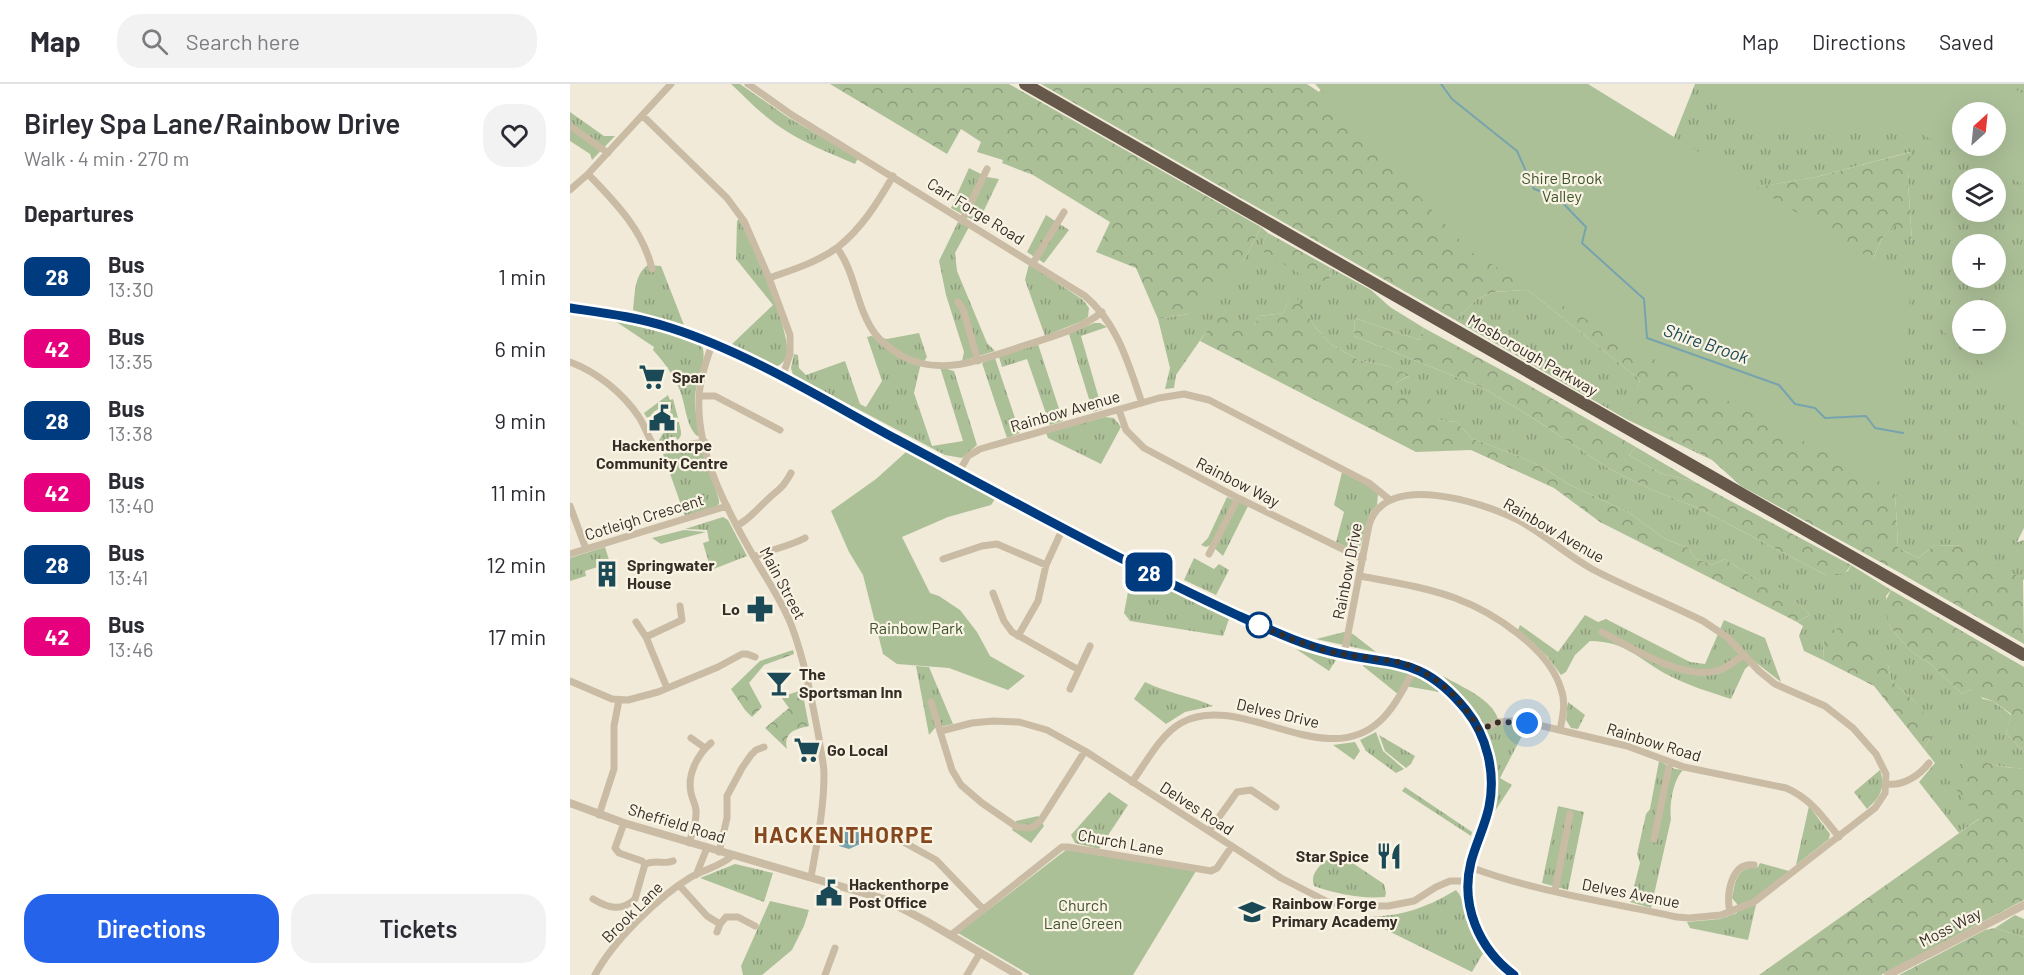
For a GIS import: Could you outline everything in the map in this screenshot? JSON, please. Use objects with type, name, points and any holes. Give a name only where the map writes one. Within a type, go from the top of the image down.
[{"type":"highway","name":"Mosborough Parkway","points":[[1025,84],[2024,655]]},
{"type":"street","points":[[570,190],[588,174],[671,84]]},
{"type":"street","name":"Carr Forge Road","points":[[748,84],[792,115],[1085,296],[1102,312],[1118,336],[1142,403]]},
{"type":"street","points":[[643,116],[737,210],[751,234],[790,334],[790,354],[782,378]]},
{"type":"street","points":[[570,126],[608,153]]},
{"type":"street","points":[[963,219],[987,169]]},
{"type":"street","points":[[588,174],[634,228],[643,244],[652,269]]},
{"type":"street","points":[[769,278],[812,261],[837,248],[863,222],[893,176]]},
{"type":"street","points":[[1033,262],[1064,212]]},
{"type":"street","points":[[837,248],[854,281],[869,325],[885,344],[906,358],[928,365],[952,366],[978,361],[1080,326],[1102,312]]},
{"type":"street","points":[[958,302],[963,309],[978,361]]},
{"type":"street","points":[[570,308],[633,317],[712,344],[782,378],[1064,528],[1270,630],[1307,645],[1344,654],[1393,661],[1415,668],[1441,684],[1469,714],[1479,730],[1488,758],[1491,789],[1484,825],[1467,881],[1469,908],[1477,930],[1497,959],[1514,975]]},
{"type":"street","name":"Main Street","points":[[712,344],[701,378],[699,396],[705,442],[727,506],[780,601],[792,628],[807,682],[823,760],[823,793],[818,842],[811,878]]},
{"type":"street","points":[[570,362],[596,375],[624,399],[640,419],[654,446],[667,448],[705,442]]},
{"type":"street","name":"Rainbow Avenue","points":[[959,472],[968,456],[980,449],[1171,395],[1201,396],[1369,483],[1390,500],[1405,496],[1429,496],[1471,502],[1501,513],[1529,527],[1592,568],[1703,621],[1727,637],[1758,670],[1776,684],[1825,706],[1844,719],[1876,754],[1884,768],[1887,784]]},
{"type":"street","points":[[699,396],[715,396],[780,430]]},
{"type":"street","name":"Rainbow Way","points":[[1119,410],[1126,430],[1142,447],[1238,498],[1363,559]]},
{"type":"street","points":[[737,526],[750,519],[764,502],[780,490],[791,473]]},
{"type":"street","points":[[1209,554],[1238,498]]},
{"type":"street","name":"Rainbow Drive","points":[[1344,654],[1371,518],[1378,508],[1390,500]]},
{"type":"street","points":[[570,506],[586,549]]},
{"type":"street","name":"Cotleigh Crescent","points":[[570,554],[727,506]]},
{"type":"street","points":[[1017,636],[1038,602],[1046,565],[1064,528]]},
{"type":"street","points":[[754,557],[771,549],[792,545],[805,538]]},
{"type":"street","points":[[943,559],[982,546],[998,544],[1046,565]]},
{"type":"street","points":[[1360,576],[1425,589],[1457,599],[1521,636],[1543,657],[1558,680],[1563,698],[1560,730]]},
{"type":"street","points":[[993,593],[1008,628],[1017,636],[1079,670]]},
{"type":"street","points":[[646,637],[682,620],[680,606]]},
{"type":"street","points":[[636,622],[646,637],[667,688]]},
{"type":"street","points":[[1602,632],[1652,658],[1685,670],[1698,672],[1720,670],[1744,654]]},
{"type":"street","points":[[1070,689],[1090,646]]},
{"type":"street","points":[[570,681],[619,700],[650,696],[718,667],[742,654],[755,657]]},
{"type":"street","name":"Delves Drive","points":[[1132,782],[1173,728],[1191,718],[1227,716],[1321,738],[1348,736],[1369,729],[1388,711],[1415,668]]},
{"type":"street","points":[[599,815],[614,769],[616,755],[614,726],[619,700]]},
{"type":"street","points":[[931,702],[952,770],[961,785],[1001,817],[1023,829],[1035,826],[1041,820],[1085,751]]},
{"type":"street","name":"Delves Road","points":[[941,731],[972,723],[993,721],[1018,722],[1047,730],[1085,751],[1300,889],[1328,902],[1354,906],[1388,906],[1414,901],[1450,881],[1467,881]]},
{"type":"street","name":"Rainbow Road","points":[[1479,730],[1499,722],[1511,721],[1560,730],[1627,746],[1670,762],[1794,791],[1811,803],[1839,837]]},
{"type":"street","points":[[689,843],[696,810],[690,789],[690,776],[708,746],[691,738]]},
{"type":"street","points":[[719,852],[727,818],[728,792],[756,750],[764,747]]},
{"type":"street","points":[[1654,839],[1670,762]]},
{"type":"street","points":[[1839,837],[1875,808],[1885,793],[1887,784],[1903,783],[1917,776],[1929,763]]},
{"type":"street","points":[[1209,831],[1237,792],[1251,790],[1276,807]]},
{"type":"street","name":"Sheffield Road","points":[[571,806],[707,849],[884,899],[1018,975]]},
{"type":"street","points":[[1555,891],[1570,814]]},
{"type":"street","points":[[624,823],[615,848],[619,854],[645,864]]},
{"type":"street","name":"Delves Avenue","points":[[1470,867],[1493,876],[1555,891],[1677,917],[1694,918],[1742,908],[1767,893],[1839,837]]},
{"type":"street","points":[[898,839],[936,860],[983,909]]},
{"type":"street","name":"Church Lane","points":[[951,935],[1062,847],[1211,871],[1217,868],[1232,846]]},
{"type":"street","points":[[696,875],[707,849]]},
{"type":"street","name":"Brook Lane","points":[[595,975],[628,931],[679,885],[727,861],[732,856]]},
{"type":"street","points":[[645,864],[656,860],[666,863],[674,861]]},
{"type":"street","points":[[593,899],[618,909],[631,903],[635,899],[645,864]]},
{"type":"street","points":[[1730,912],[1730,891],[1736,871],[1744,865],[1754,865]]},
{"type":"street","points":[[679,885],[707,916],[720,924]]},
{"type":"street","name":"Moss Way","points":[[1888,975],[2024,905]]},
{"type":"street","points":[[717,932],[726,916],[755,926]]},
{"type":"street","points":[[825,975],[835,948]]},
{"type":"street","points":[[967,975],[980,953]]},
{"type":"green space","points":[[731,84],[740,84],[789,118],[858,158],[855,164],[789,133],[755,107]]},
{"type":"green space","points":[[830,84],[1009,84],[1261,227],[1245,259],[1206,302],[1188,314],[1158,319],[1136,268],[1096,252],[1110,222],[1033,175],[1002,163],[1003,160],[977,152],[981,142],[961,129],[947,154]]},
{"type":"green space","points":[[1041,84],[1307,84],[1319,92],[1324,84],[1739,190],[1816,177],[1911,152],[1908,182],[1912,242],[1895,225],[1882,238],[1858,294],[1907,334],[1895,490],[1898,548],[1918,558],[1935,545],[1964,546],[2023,579],[2024,644],[1741,486],[1712,460],[1630,413],[1640,380],[1528,290],[1493,292],[1477,299],[1455,320]]},
{"type":"green space","name":"Shire Brook Valley","points":[[1315,84],[1588,84],[1911,283],[1895,490],[1700,386],[1471,252]]},
{"type":"green space","points":[[1695,84],[1739,84],[1952,111],[1952,156],[2006,156],[2006,102],[1992,102],[1985,84],[2024,84],[2024,356],[2006,349],[2006,300],[1952,300],[1952,354],[1980,354],[2024,370],[2024,528],[2017,542],[2024,540],[2024,580],[1963,546],[1935,545],[1918,558],[1898,548],[1895,490],[1858,294],[1882,238],[1895,224],[1912,241],[1908,182],[1910,152],[1816,177],[1740,190],[1660,141],[1674,137]]},
{"type":"green space","points":[[1703,84],[2006,84],[2024,94],[2024,185],[2006,176],[2006,168],[1990,168],[1966,156],[2006,156],[2006,102],[1952,102],[1952,149],[1907,127],[1821,134],[1762,133]]},
{"type":"green space","points":[[570,112],[604,136],[615,136],[592,160],[590,154],[570,141]]},
{"type":"green space","points":[[969,168],[987,177],[999,179],[978,223],[951,208]]},
{"type":"green space","points":[[1046,215],[1069,230],[1044,263],[1027,252]]},
{"type":"green space","points":[[739,219],[761,266],[783,325],[787,353],[783,362],[776,367],[731,345],[773,305],[736,259],[737,221]]},
{"type":"green space","points":[[958,222],[969,227],[955,253],[957,271],[987,343],[995,351],[962,361],[964,352],[946,295],[939,261]]},
{"type":"green space","points":[[1261,227],[1268,233],[1263,243],[1312,281],[1331,276],[1329,267],[1371,290],[1390,307],[1424,328],[1419,340],[1355,318],[1354,336],[1481,387],[1530,416],[1608,468],[1650,489],[1698,508],[1826,575],[1848,571],[1851,565],[1891,590],[1886,596],[1890,627],[1911,651],[1931,664],[1962,694],[1971,689],[1983,699],[1993,701],[2011,715],[2006,733],[2024,752],[2024,768],[1963,760],[1949,779],[1980,818],[1959,833],[1919,782],[1935,763],[1924,749],[1932,735],[1915,702],[1891,680],[1888,665],[1824,638],[1823,660],[1804,651],[1799,636],[1803,626],[1797,622],[1810,615],[1783,590],[1752,577],[1725,559],[1712,565],[1695,558],[1689,548],[1665,539],[1628,512],[1566,483],[1544,468],[1521,457],[1471,438],[1457,422],[1436,420],[1388,394],[1396,383],[1409,376],[1388,366],[1359,360],[1332,345],[1316,328],[1292,292],[1283,313],[1259,316],[1254,326],[1208,329],[1176,375],[1174,388],[1165,389],[1170,368],[1158,319],[1188,314],[1245,259]]},
{"type":"green space","points":[[1268,233],[1329,267],[1331,276],[1326,281],[1312,281],[1262,251]]},
{"type":"green space","points":[[1029,264],[1083,300],[1089,308],[1088,317],[1045,336],[1025,280]]},
{"type":"green space","points":[[648,265],[661,266],[684,325],[633,310],[638,279]]},
{"type":"green space","points":[[1528,290],[1640,380],[1631,413],[1712,460],[1626,419],[1455,320],[1477,299],[1493,292]]},
{"type":"green space","points":[[1292,291],[1316,328],[1332,345],[1359,360],[1388,366],[1410,375],[1396,383],[1389,394],[1429,395],[1437,420],[1457,422],[1471,438],[1521,457],[1544,468],[1566,483],[1628,512],[1665,539],[1689,548],[1695,558],[1712,565],[1725,559],[1752,577],[1783,589],[1810,615],[1797,622],[1600,522],[1554,488],[1471,450],[1416,452],[1200,341],[1221,316],[1254,326],[1259,316],[1283,313]]},
{"type":"green space","points":[[2024,294],[2024,445],[2007,389],[1996,380],[1981,361],[1970,354],[2006,354],[2005,300]]},
{"type":"green space","points":[[1950,304],[1952,305],[1952,340],[1933,321]]},
{"type":"green space","points":[[1355,318],[1419,340],[1424,328],[1636,447],[1629,455],[1660,473],[1695,482],[1851,565],[1849,569],[1837,575],[1826,575],[1698,508],[1650,489],[1608,468],[1530,416],[1481,387],[1354,336]]},
{"type":"green space","points":[[615,321],[669,334],[702,346],[704,358],[695,402],[700,435],[697,436],[690,426],[681,392],[667,367],[653,350],[654,347]]},
{"type":"green space","points":[[1094,323],[1107,327],[1081,336],[1102,409],[1093,412],[1069,334]]},
{"type":"green space","points":[[919,333],[927,357],[920,367],[914,393],[932,446],[963,441],[940,367],[954,371],[977,445],[962,458],[945,455],[793,375],[791,368],[794,354],[798,355],[799,368],[806,375],[845,361],[860,404],[866,407],[882,381],[867,337],[887,339]]},
{"type":"green space","points":[[1038,344],[1063,421],[1050,425],[1027,359],[1002,367],[999,357]]},
{"type":"green space","points":[[995,358],[1020,433],[1007,438],[982,363]]},
{"type":"green space","points":[[668,395],[670,400],[673,399],[678,418],[674,419],[666,405],[647,418],[644,413]]},
{"type":"green space","points":[[1105,417],[1114,418],[1121,427],[1101,464],[1048,438],[1046,433]]},
{"type":"green space","points":[[675,422],[679,422],[680,436],[677,440],[676,437],[669,437],[669,441],[661,443],[659,440],[667,427],[672,425],[675,427]]},
{"type":"green space","points":[[1636,447],[1695,482],[1660,473],[1629,455]]},
{"type":"green space","points":[[696,449],[704,454],[719,504],[714,508],[685,516],[663,454]]},
{"type":"green space","name":"Rainbow Park","points":[[906,452],[995,499],[991,505],[948,517],[902,537],[930,593],[939,596],[960,610],[977,632],[990,656],[1025,676],[1008,690],[949,668],[897,664],[883,654],[863,575],[849,552],[831,511],[876,479]]},
{"type":"green space","points":[[1342,472],[1372,488],[1378,494],[1377,505],[1370,513],[1359,550],[1355,551],[1336,542],[1344,512],[1334,505]]},
{"type":"green space","points":[[1227,497],[1248,506],[1223,556],[1211,545],[1206,547],[1201,545],[1208,538]]},
{"type":"green space","points":[[723,517],[728,520],[747,556],[711,570],[703,543],[709,541],[707,530],[685,529]]},
{"type":"green space","points":[[684,530],[706,532],[661,544],[652,538]]},
{"type":"green space","points":[[605,547],[610,563],[585,571],[586,576],[570,581],[570,558]]},
{"type":"green space","points":[[1194,558],[1214,569],[1219,564],[1229,570],[1216,595],[1184,580]]},
{"type":"green space","points":[[1132,571],[1229,619],[1223,636],[1130,621],[1124,613]]},
{"type":"green space","points":[[1891,590],[2024,667],[2024,752],[2006,733],[2011,714],[1993,701],[1974,695],[1971,689],[1962,694],[1931,664],[1911,651],[1890,627],[1884,604]]},
{"type":"green space","points":[[1585,615],[1598,622],[1606,619],[1690,662],[1705,664],[1724,620],[1765,638],[1781,682],[1754,661],[1745,669],[1731,699],[1677,680],[1624,648],[1614,644],[1590,641],[1575,655],[1566,672],[1561,675],[1547,656],[1518,630],[1520,625],[1558,652]]},
{"type":"green space","points":[[1855,625],[1888,665],[1891,680],[1915,702],[1930,723],[1932,735],[1924,749],[1874,686],[1823,660],[1824,638],[1842,626]]},
{"type":"green space","points":[[1344,632],[1353,634],[1376,652],[1316,639]]},
{"type":"green space","points":[[1296,649],[1336,660],[1329,671]]},
{"type":"green space","points":[[793,650],[794,654],[764,665],[749,683],[762,707],[752,717],[731,689],[760,661]]},
{"type":"green space","points":[[1363,664],[1415,673],[1433,684],[1439,692],[1405,686],[1399,695]]},
{"type":"green space","points":[[916,666],[929,667],[953,724],[935,728],[929,735]]},
{"type":"green space","points":[[1443,676],[1484,700],[1496,714],[1499,722],[1527,726],[1500,778],[1512,785],[1495,811],[1494,764],[1485,729],[1475,713]]},
{"type":"green space","points":[[1145,682],[1213,706],[1185,712],[1166,724],[1134,699]]},
{"type":"green space","points":[[802,690],[809,726],[795,730],[789,735],[786,743],[787,749],[765,728],[789,708],[781,697]]},
{"type":"green space","points":[[1568,702],[1585,715],[1578,729],[1571,728],[1566,720]]},
{"type":"green space","points":[[1376,732],[1383,751],[1404,769],[1396,773],[1366,751],[1360,740]]},
{"type":"green space","points":[[1379,735],[1415,756],[1411,764],[1406,768],[1385,751]]},
{"type":"green space","points":[[1355,742],[1360,751],[1354,760],[1333,745]]},
{"type":"green space","points":[[1970,755],[1996,765],[2024,768],[2024,900],[1881,975],[1759,975],[1979,819],[1948,779]]},
{"type":"green space","points":[[1659,761],[1675,769],[1683,770],[1672,793],[1671,819],[1651,908],[1630,902],[1640,863],[1637,854],[1646,814],[1650,809]]},
{"type":"green space","points":[[1880,770],[1881,792],[1867,809],[1854,792]]},
{"type":"green space","points":[[1405,787],[1472,832],[1471,836],[1402,791]]},
{"type":"green space","points":[[1109,792],[1128,805],[1099,849],[1075,843],[1071,835]]},
{"type":"green space","points":[[1558,806],[1584,812],[1568,890],[1542,883]]},
{"type":"green space","points":[[1809,806],[1830,834],[1829,839],[1796,865]]},
{"type":"green space","points":[[1038,816],[1044,826],[1031,843],[1012,830],[1016,821]]},
{"type":"green space","name":"Church Lane Green","points":[[1066,850],[1196,871],[1133,975],[1030,975],[958,933]]},
{"type":"green space","points":[[1334,856],[1345,858],[1384,884],[1385,897],[1349,895],[1314,886],[1315,872]]},
{"type":"green space","points":[[1760,863],[1789,871],[1758,896],[1748,940],[1690,928],[1687,922],[1720,919],[1737,913],[1737,904],[1732,898],[1736,880],[1741,872],[1758,867]]},
{"type":"green space","points":[[735,864],[773,873],[764,902],[700,878]]},
{"type":"green space","points":[[1456,890],[1462,900],[1471,927],[1485,950],[1472,972],[1360,917],[1387,916],[1410,911],[1432,903]]},
{"type":"green space","points":[[770,901],[809,910],[804,926],[792,950],[762,975],[743,975],[741,966]]},
{"type":"green space","points":[[2015,915],[2024,919],[2024,937],[1995,928]]},
{"type":"green space","points":[[1995,928],[2024,937],[2024,975],[1899,975],[1985,930]]},
{"type":"water","points":[[849,827],[865,836],[860,844],[849,849],[839,846],[843,830]]},
{"type":"waterway","name":"Shire Brook","points":[[1441,84],[1452,99],[1517,151],[1534,189],[1557,197],[1586,227],[1582,243],[1644,299],[1647,338],[1779,385],[1795,404],[1815,408],[1825,418],[1866,416],[1875,428],[1903,433]]},
{"type":"bus line","name":"28","points":[[570,308],[633,317],[712,344],[782,378],[1064,528],[1232,613],[1307,645],[1338,653],[1405,664],[1441,684],[1475,722],[1485,744],[1491,789],[1484,825],[1470,867],[1467,895],[1477,930],[1490,951],[1514,975]]},
{"type":"place","name":"Spar","points":[[652,377]]},
{"type":"place","name":"Hackenthorpe Community Centre","points":[[662,418]]},
{"type":"place","name":"Springwater House","points":[[607,574]]},
{"type":"place","name":"Lo","points":[[760,609]]},
{"type":"place","name":"The Sportsman Inn","points":[[779,683]]},
{"type":"place","name":"Go Local","points":[[807,750]]},
{"type":"place","name":"Star Spice","points":[[1389,856]]},
{"type":"place","name":"Hackenthorpe Post Office","points":[[829,893]]},
{"type":"place","name":"Rainbow Forge Primary Academy","points":[[1252,912]]},
{"type":"district","name":"HACKENTHORPE","points":[[844,835]]},
{"type":"route","points":[[1259,625],[1251,621],[1288,638],[1327,651],[1393,661],[1415,668],[1441,684],[1452,694],[1479,730],[1499,722],[1527,723]]}]
